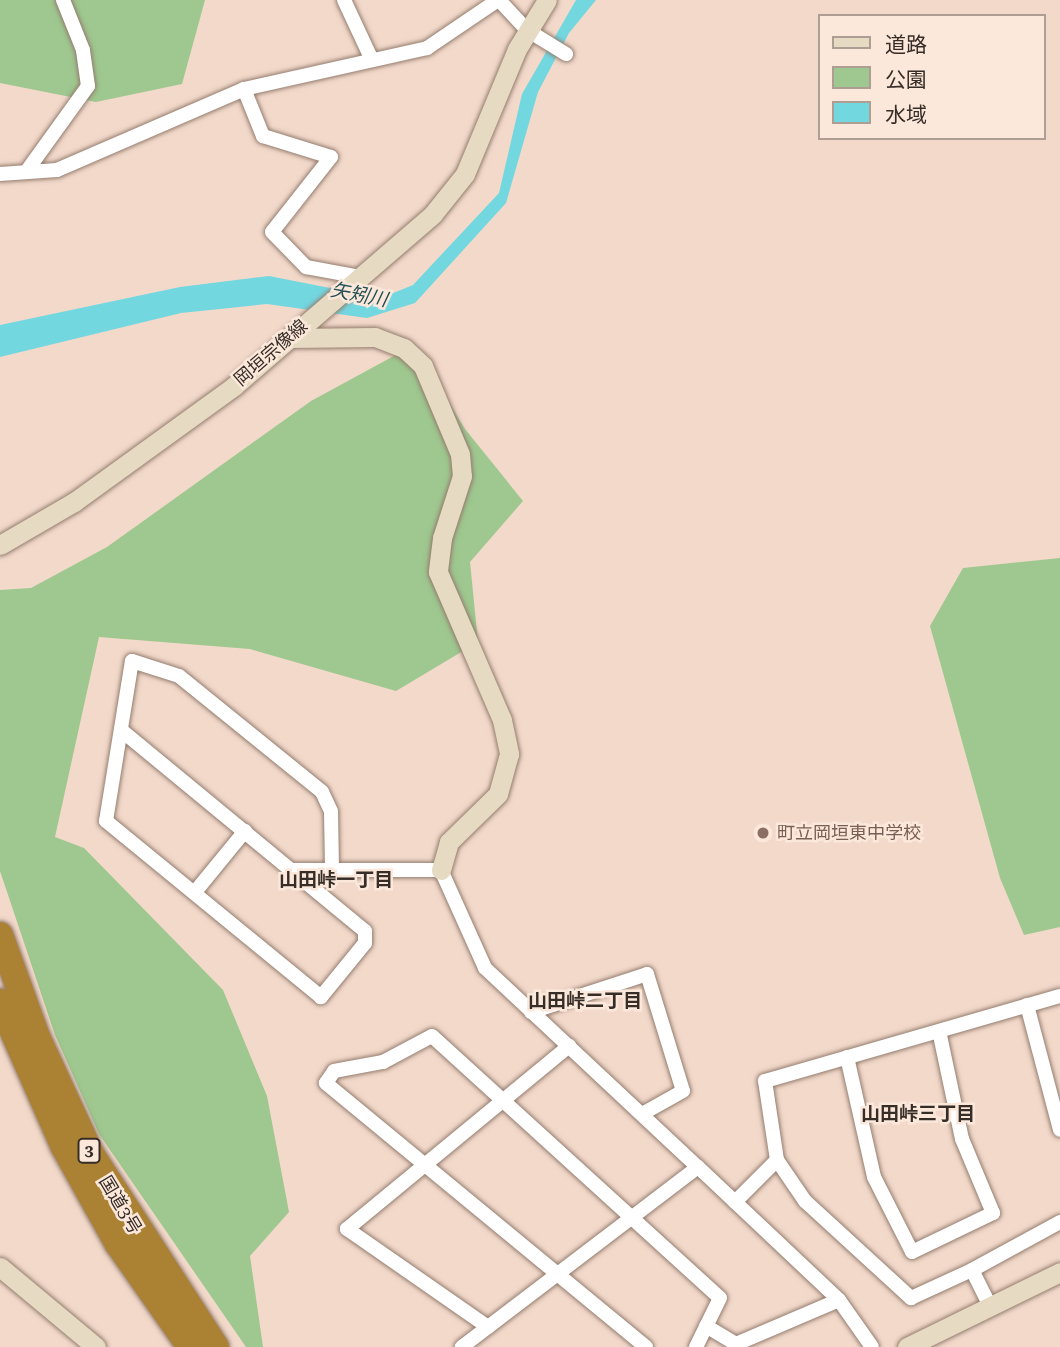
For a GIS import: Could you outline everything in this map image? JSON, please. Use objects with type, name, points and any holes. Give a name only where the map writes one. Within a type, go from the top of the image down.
[{"type":"highway","name":"国道3号","points":[[0,935],[37,1037],[90,1154],[216,1347]]},
{"type":"highway","name":"国道3号","points":[[0,1002],[64,1147],[118,1244],[190,1347]]},
{"type":"street","points":[[26,172],[88,86],[83,50],[63,0]]},
{"type":"street","points":[[344,0],[371,58]]},
{"type":"street","points":[[0,174],[57,170],[244,89],[371,58],[427,48],[499,0],[527,30],[566,54]]},
{"type":"street","name":"岡垣宗像線","points":[[0,545],[155,444],[290,338],[357,280],[459,182],[527,30],[547,0]]},
{"type":"street","points":[[244,89],[263,136],[331,157],[272,232],[306,267],[357,280]]},
{"type":"street","points":[[290,338],[375,337],[404,348],[423,366],[460,454],[462,476],[442,538],[438,572],[502,720],[509,754],[498,794],[449,842],[441,870],[485,968],[839,1300],[872,1347]]},
{"type":"street","points":[[121,730],[366,931],[365,943],[321,997],[195,891],[106,821],[132,661],[179,676],[322,792],[331,811],[332,867]]},
{"type":"street","points":[[195,891],[245,831]]},
{"type":"street","points":[[293,870],[332,867],[441,870]]},
{"type":"street","points":[[531,1012],[647,974],[682,1091],[642,1114]]},
{"type":"street","points":[[1060,996],[765,1080],[777,1160],[805,1201],[911,1298],[972,1270],[1060,1222]]},
{"type":"street","points":[[1027,1005],[1060,1130]]},
{"type":"street","points":[[847,1057],[874,1177],[912,1252],[993,1213],[962,1139],[939,1031]]},
{"type":"street","points":[[646,1347],[326,1083],[334,1071],[383,1062],[432,1036],[720,1298],[696,1347]]},
{"type":"street","points":[[488,1327],[347,1229],[569,1046]]},
{"type":"street","points":[[735,1202],[777,1160]]},
{"type":"street","points":[[462,1347],[698,1167]]},
{"type":"street","points":[[0,1267],[96,1347]]},
{"type":"street","points":[[972,1270],[990,1306]]},
{"type":"street","points":[[907,1347],[1060,1272]]},
{"type":"street","points":[[706,1326],[736,1344],[839,1300]]},
{"type":"green space","points":[[0,0],[205,0],[182,84],[96,102],[0,83]]},
{"type":"green space","points":[[414,345],[465,429],[523,501],[470,562],[478,642],[396,691],[250,649],[99,637],[55,837],[84,848],[223,990],[267,1096],[289,1212],[250,1256],[263,1347],[246,1347],[99,1134],[55,1035],[0,871],[0,590],[31,588],[107,547],[311,401]]},
{"type":"green space","points":[[1060,558],[1060,927],[1024,935],[1000,878],[930,626],[963,568]]},
{"type":"water","name":"矢矧川","points":[[576,0],[596,0],[569,33],[538,92],[506,203],[415,303],[367,318],[267,304],[181,313],[0,357],[0,325],[180,287],[269,276],[381,298],[413,285],[499,193],[522,94]]},
{"type":"place","name":"町立岡垣東中学校","points":[[763,833]]},
{"type":"district","name":"山田峠一丁目","points":[[336,880]]},
{"type":"district","name":"山田峠二丁目","points":[[585,1001]]},
{"type":"district","name":"山田峠三丁目","points":[[918,1114]]}]
